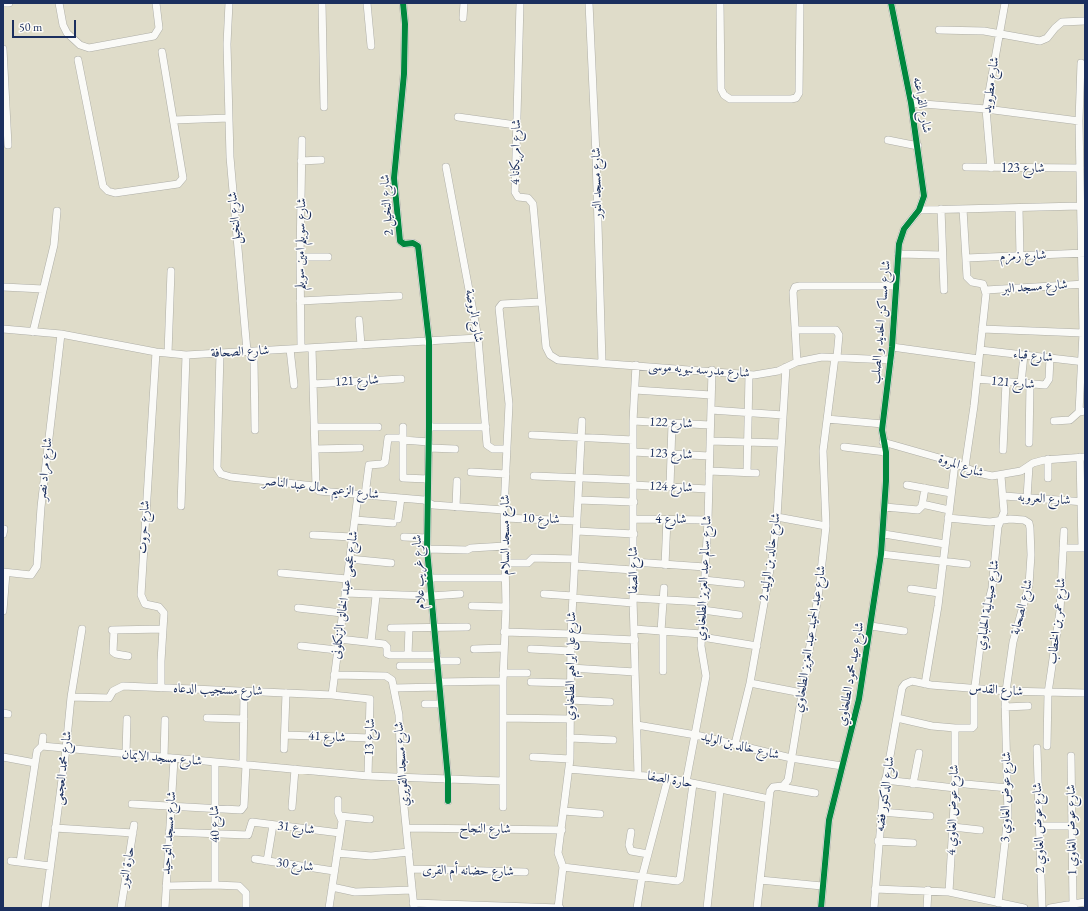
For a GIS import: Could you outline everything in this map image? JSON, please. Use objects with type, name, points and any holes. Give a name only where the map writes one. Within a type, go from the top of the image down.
[{"type":"street","points":[[3,3],[9,3]]},
{"type":"street","points":[[59,3],[63,25],[67,33],[77,42],[89,48],[150,38],[154,36],[159,28],[156,3]]},
{"type":"street","name":"شارع النخيل","points":[[229,3],[227,44],[230,157],[247,351],[254,360],[255,430]]},
{"type":"street","points":[[322,3],[324,107]]},
{"type":"street","points":[[367,3],[371,46]]},
{"type":"street","name":"شارع النخيل 2","points":[[403,3],[405,24],[404,74],[395,186],[400,241],[404,244],[413,243],[418,246],[429,341]]},
{"type":"street","points":[[463,18],[464,3]]},
{"type":"street","name":"شارع امريكانا 4","points":[[520,3],[515,192],[518,197],[528,198],[533,204],[546,347],[553,357]]},
{"type":"street","name":"شارع مسجد النور","points":[[589,3],[596,155],[602,363]]},
{"type":"street","points":[[720,3],[721,89],[724,95],[730,99],[791,99],[798,97],[800,3]]},
{"type":"street","name":"شارع الفراعنه","points":[[891,3],[911,103],[924,189],[922,204],[919,210]]},
{"type":"street","name":"شارع مطرويد","points":[[991,168],[986,109],[1005,3]]},
{"type":"street","points":[[939,30],[969,30],[1044,40],[1062,22],[1085,21]]},
{"type":"street","points":[[3,49],[5,134],[8,145]]},
{"type":"street","points":[[78,60],[103,186],[108,191],[115,193],[180,182],[183,175],[162,52]]},
{"type":"street","points":[[1054,421],[1070,420],[1082,412],[1084,361],[1083,253],[1080,206],[1083,191],[1080,168],[1079,121],[1081,63]]},
{"type":"street","points":[[911,103],[986,109],[1079,121]]},
{"type":"street","points":[[458,117],[516,125]]},
{"type":"street","points":[[174,120],[229,118]]},
{"type":"street","name":"شارع سويلم امين سويلم","points":[[301,348],[300,257],[302,140]]},
{"type":"street","points":[[888,140],[918,146]]},
{"type":"street","points":[[302,161],[321,160]]},
{"type":"street","name":"شارع الروضة","points":[[446,166],[478,338],[488,447],[493,449],[507,449]]},
{"type":"street","name":"شارع 123","points":[[966,167],[1080,168]]},
{"type":"street","points":[[919,210],[1080,206]]},
{"type":"street","points":[[1019,208],[1020,256]]},
{"type":"street","points":[[941,209],[944,290]]},
{"type":"street","points":[[963,209],[967,277],[972,282],[983,284],[986,290],[977,379],[965,467]]},
{"type":"street","name":"شارع مساكن الحديد و الصلب","points":[[883,442],[883,424],[891,360],[900,236],[919,210]]},
{"type":"street","points":[[33,332],[54,245],[57,211]]},
{"type":"street","name":"شارع زمزم","points":[[966,258],[1083,253]]},
{"type":"street","points":[[898,254],[942,255]]},
{"type":"street","points":[[300,257],[328,257]]},
{"type":"street","points":[[168,353],[171,271]]},
{"type":"street","name":"شارع مسجد البر","points":[[986,290],[1083,284]]},
{"type":"street","points":[[797,362],[793,292],[796,286],[896,286]]},
{"type":"street","points":[[3,287],[43,289]]},
{"type":"street","points":[[300,301],[399,296]]},
{"type":"street","name":"شارع مسجد السلام","points":[[503,807],[503,677],[506,607],[504,510],[509,404],[499,308],[502,304],[541,302]]},
{"type":"street","points":[[359,320],[361,345]]},
{"type":"street","name":"شارع الصحافة","points":[[3,329],[61,334],[156,352],[186,355],[478,338]]},
{"type":"street","points":[[982,329],[1083,333]]},
{"type":"street","name":"شارع عبد الحميد عبد العزيز الطلخاوي","points":[[769,799],[771,788],[781,787],[787,782],[819,590],[826,526],[823,463],[827,419],[839,335],[836,330],[796,330]]},
{"type":"street","name":"شارع مراد نصر","points":[[4,573],[31,575],[37,566],[41,506],[61,334]]},
{"type":"street","name":"شارع غريب علام","points":[[429,341],[427,549],[448,779],[448,801]]},
{"type":"street","points":[[892,347],[979,359]]},
{"type":"street","points":[[312,348],[316,487]]},
{"type":"street","points":[[290,349],[294,385]]},
{"type":"street","name":"شارع قباء","points":[[980,350],[1084,361]]},
{"type":"street","name":"شارع حروت","points":[[156,352],[141,595],[145,604],[159,607],[163,611],[161,688]]},
{"type":"street","name":"شارع الزعيم جمال عبد الناصر","points":[[220,353],[217,468],[220,474],[231,477],[316,487],[319,491],[401,498],[428,502],[433,505],[504,510]]},
{"type":"street","points":[[181,506],[186,355]]},
{"type":"street","points":[[1021,383],[1024,355]]},
{"type":"street","name":"شارع مدرسه نبويه موسى","points":[[553,357],[558,360],[712,370],[749,375],[778,371],[797,362],[822,357],[891,360]]},
{"type":"street","name":"شارع 121","points":[[977,379],[1030,384],[1047,384],[1050,358]]},
{"type":"street","name":"شارع الصفا","points":[[636,365],[633,421],[633,600],[638,775]]},
{"type":"street","name":"شارع خالد بن الوليد 2","points":[[735,744],[750,683],[772,558],[777,517],[786,367]]},
{"type":"street","name":"شارع سالم عبد العزيز الطلخاوي","points":[[642,877],[673,881],[680,879],[696,735],[706,676],[702,658],[702,636],[708,520],[712,370]]},
{"type":"street","points":[[747,472],[749,375]]},
{"type":"street","name":"شارع 121","points":[[313,384],[401,379]]},
{"type":"street","points":[[1003,450],[1006,382]]},
{"type":"street","points":[[1029,444],[1030,384]]},
{"type":"street","points":[[635,390],[711,395]]},
{"type":"street","points":[[711,410],[783,415]]},
{"type":"street","points":[[827,419],[883,424]]},
{"type":"street","name":"شارع على ابراهيم الطلخاوي","points":[[559,908],[563,867],[558,853],[570,759],[571,636],[582,421]]},
{"type":"street","name":"شارع 122","points":[[633,421],[710,425]]},
{"type":"street","points":[[670,487],[672,423]]},
{"type":"street","points":[[315,427],[378,427]]},
{"type":"street","points":[[403,427],[403,478],[428,479]]},
{"type":"street","points":[[429,428],[486,427]]},
{"type":"street","points":[[532,435],[633,440]]},
{"type":"street","name":"شارع عجمى عبد الخالق الزنكلونى","points":[[332,695],[352,537],[369,465],[382,464],[385,462],[388,438],[403,439],[455,449]]},
{"type":"street","name":"شارع 122","points":[[710,441],[782,444]]},
{"type":"street","name":"شارع المروة","points":[[883,442],[955,463],[985,475],[1001,476],[1020,471],[1039,461],[1048,459],[1082,457]]},
{"type":"street","name":"شارع عيد محمود الطلخاوي","points":[[821,908],[828,826],[859,699],[884,534],[886,452],[883,442]]},
{"type":"street","points":[[844,447],[886,452]]},
{"type":"street","points":[[315,448],[360,448]]},
{"type":"street","name":"شارع 123","points":[[633,452],[709,456]]},
{"type":"street","points":[[1064,548],[1084,548],[1082,457]]},
{"type":"street","points":[[1048,459],[1048,478]]},
{"type":"street","points":[[925,684],[939,593],[955,463]]},
{"type":"street","points":[[1027,498],[1028,466]]},
{"type":"street","points":[[709,471],[756,473]]},
{"type":"street","points":[[471,472],[506,474]]},
{"type":"street","points":[[534,476],[580,479]]},
{"type":"street","name":"شارع صيدلية الحلباوي","points":[[955,728],[972,728],[974,726],[975,688],[983,623],[994,578],[998,530],[1004,512],[1004,496],[1001,476]]},
{"type":"street","name":"شارع 124","points":[[580,479],[708,489]]},
{"type":"street","points":[[456,507],[457,481]]},
{"type":"street","points":[[908,485],[951,494]]},
{"type":"street","points":[[885,507],[916,511],[921,508],[925,488]]},
{"type":"street","name":"شارع العروبه","points":[[1004,496],[1083,502]]},
{"type":"street","points":[[355,520],[395,521],[401,498]]},
{"type":"street","points":[[578,500],[634,502]]},
{"type":"street","points":[[922,504],[949,510]]},
{"type":"street","points":[[777,517],[826,526]]},
{"type":"street","name":"شارع 10","points":[[504,518],[577,521]]},
{"type":"street","points":[[948,518],[986,522],[1001,521]]},
{"type":"street","name":"شارع 4","points":[[634,519],[708,520]]},
{"type":"street","name":"شارع الصحابة","points":[[1001,521],[1015,519],[1024,520],[1029,523],[1031,530],[1030,578],[1013,642],[1007,691]]},
{"type":"street","points":[[664,565],[667,520]]},
{"type":"street","points":[[577,531],[634,534]]},
{"type":"street","name":"شارع عمر بن الخطاب","points":[[1047,746],[1048,693],[1060,611],[1064,531]]},
{"type":"street","points":[[884,534],[945,544]]},
{"type":"street","points":[[313,535],[352,537]]},
{"type":"street","points":[[404,537],[427,538]]},
{"type":"street","points":[[427,549],[467,550],[471,548],[505,546]]},
{"type":"street","points":[[881,554],[967,564]]},
{"type":"street","points":[[505,563],[528,563],[533,558],[633,570]]},
{"type":"street","points":[[349,559],[391,563]]},
{"type":"street","points":[[634,562],[705,567]]},
{"type":"street","points":[[3,611],[4,573]]},
{"type":"street","points":[[282,573],[347,579]]},
{"type":"street","points":[[429,578],[505,578]]},
{"type":"street","points":[[704,580],[741,584]]},
{"type":"street","points":[[663,671],[662,631],[664,588]]},
{"type":"street","points":[[911,589],[939,593]]},
{"type":"street","points":[[345,593],[376,596],[431,596],[460,594]]},
{"type":"street","points":[[544,594],[573,597],[703,602]]},
{"type":"street","points":[[371,642],[376,596]]},
{"type":"street","points":[[472,606],[506,607]]},
{"type":"street","points":[[298,608],[342,613]]},
{"type":"street","points":[[703,610],[739,615]]},
{"type":"street","points":[[871,626],[904,631]]},
{"type":"street","points":[[391,628],[434,629],[467,627]]},
{"type":"street","points":[[408,628],[408,655]]},
{"type":"street","name":"شارع محمد العجمى","points":[[45,908],[66,749],[71,697],[82,629]]},
{"type":"street","points":[[128,656],[113,652],[113,630],[163,629]]},
{"type":"street","points":[[634,629],[702,636],[757,646]]},
{"type":"street","points":[[504,632],[634,640]]},
{"type":"street","points":[[339,639],[386,645],[387,652],[390,655],[408,655],[437,661]]},
{"type":"street","points":[[301,646],[337,650]]},
{"type":"street","points":[[474,649],[504,648]]},
{"type":"street","points":[[531,649],[571,651]]},
{"type":"street","points":[[400,666],[437,661],[457,661]]},
{"type":"street","points":[[571,668],[636,672]]},
{"type":"street","points":[[334,675],[386,676],[392,680],[394,688],[527,674]]},
{"type":"street","points":[[531,682],[570,683]]},
{"type":"street","name":"شارع القدس","points":[[907,682],[1007,691],[1085,693]]},
{"type":"street","name":"شارع الدكتور فضه","points":[[874,908],[878,841],[885,780],[902,688],[907,682]]},
{"type":"street","points":[[750,683],[802,693]]},
{"type":"street","name":"شارع مستجيب الدعاه","points":[[71,697],[109,698],[113,691],[123,686],[332,695],[370,699]]},
{"type":"street","name":"شارع مسجد القويري","points":[[394,688],[399,716],[401,776],[408,828],[414,905]]},
{"type":"street","points":[[132,804],[240,810],[243,808],[245,764],[244,691]]},
{"type":"street","name":"شارع عوض الغاوي 3","points":[[998,903],[1007,830],[1008,788],[1005,707],[1007,691]]},
{"type":"street","points":[[284,749],[286,693]]},
{"type":"street","name":"شارع 13","points":[[368,776],[370,699]]},
{"type":"street","points":[[570,700],[610,702]]},
{"type":"street","points":[[424,704],[441,704]]},
{"type":"street","points":[[1005,707],[1028,706]]},
{"type":"street","points":[[207,718],[244,719]]},
{"type":"street","points":[[503,718],[570,719]]},
{"type":"street","points":[[897,718],[932,726],[955,728]]},
{"type":"street","points":[[126,754],[127,719]]},
{"type":"street","points":[[164,758],[165,720]]},
{"type":"street","name":"شارع خالد بن الوليد","points":[[637,725],[696,735],[791,758],[842,766]]},
{"type":"street","name":"شارع عوض الغاوي 4","points":[[949,892],[955,786],[955,728]]},
{"type":"street","name":"شارع 41","points":[[285,735],[370,738]]},
{"type":"street","points":[[20,862],[37,751],[42,746],[43,736]]},
{"type":"street","points":[[570,738],[614,740]]},
{"type":"street","name":"شارع مسجد الايمان","points":[[42,746],[368,776],[401,776],[502,781]]},
{"type":"street","name":"شارع عوض الغاوي 2","points":[[1037,748],[1042,908]]},
{"type":"street","points":[[913,784],[919,753]]},
{"type":"street","name":"شارع عوض الغاوي 1","points":[[1071,756],[1072,904]]},
{"type":"street","points":[[3,757],[35,763]]},
{"type":"street","points":[[533,757],[570,759]]},
{"type":"street","name":"شارع مسجد التوحيد","points":[[165,908],[174,759]]},
{"type":"street","name":"شارع 40","points":[[215,762],[215,885]]},
{"type":"street","points":[[292,807],[295,769]]},
{"type":"street","name":"حارة الصفا","points":[[569,769],[668,778],[769,799]]},
{"type":"street","points":[[637,908],[642,877],[668,778]]},
{"type":"street","points":[[885,780],[913,784],[1008,788]]},
{"type":"street","points":[[781,787],[815,793]]},
{"type":"street","points":[[707,908],[720,790]]},
{"type":"street","points":[[757,908],[769,799]]},
{"type":"street","points":[[329,908],[342,821],[338,812],[338,800]]},
{"type":"street","points":[[564,811],[600,814]]},
{"type":"street","points":[[881,812],[930,816]]},
{"type":"street","points":[[340,816],[370,818]]},
{"type":"street","name":"شارع 31","points":[[216,834],[249,834],[250,823],[252,822],[340,833]]},
{"type":"street","points":[[267,861],[273,824]]},
{"type":"street","name":"حارة النور","points":[[120,908],[134,825]]},
{"type":"street","points":[[1039,826],[1072,826]]},
{"type":"street","points":[[953,827],[980,830]]},
{"type":"street","points":[[55,828],[133,833]]},
{"type":"street","name":"شارع النجاح","points":[[408,828],[562,830]]},
{"type":"street","points":[[169,832],[216,834]]},
{"type":"street","points":[[631,832],[629,845],[631,851],[648,854]]},
{"type":"street","points":[[878,841],[913,844]]},
{"type":"street","points":[[337,853],[371,856],[409,852]]},
{"type":"street","name":"شارع 30","points":[[255,859],[334,871]]},
{"type":"street","points":[[11,861],[50,866]]},
{"type":"street","points":[[563,867],[642,877]]},
{"type":"street","name":"شارع حضانه أم القرى","points":[[411,870],[524,872]]},
{"type":"street","points":[[760,880],[822,886]]},
{"type":"street","points":[[166,886],[215,885],[242,888],[247,896],[246,908]]},
{"type":"street","points":[[332,887],[355,892],[412,890]]},
{"type":"street","points":[[875,889],[949,892],[1024,908]]},
{"type":"street","points":[[927,908],[928,890]]},
{"type":"street","points":[[1050,908],[1085,902]]},
{"type":"street","points":[[414,905],[559,908]]},
{"type":"cycle path","points":[[403,3],[405,24],[404,74],[394,178],[400,241],[404,244],[413,243],[418,246],[429,341],[427,549],[448,779],[448,801]]},
{"type":"cycle path","points":[[821,908],[829,820],[859,699],[881,554],[886,481],[886,452],[882,430],[892,347],[899,244],[904,229],[919,210],[924,196],[911,103],[891,3]]}]
